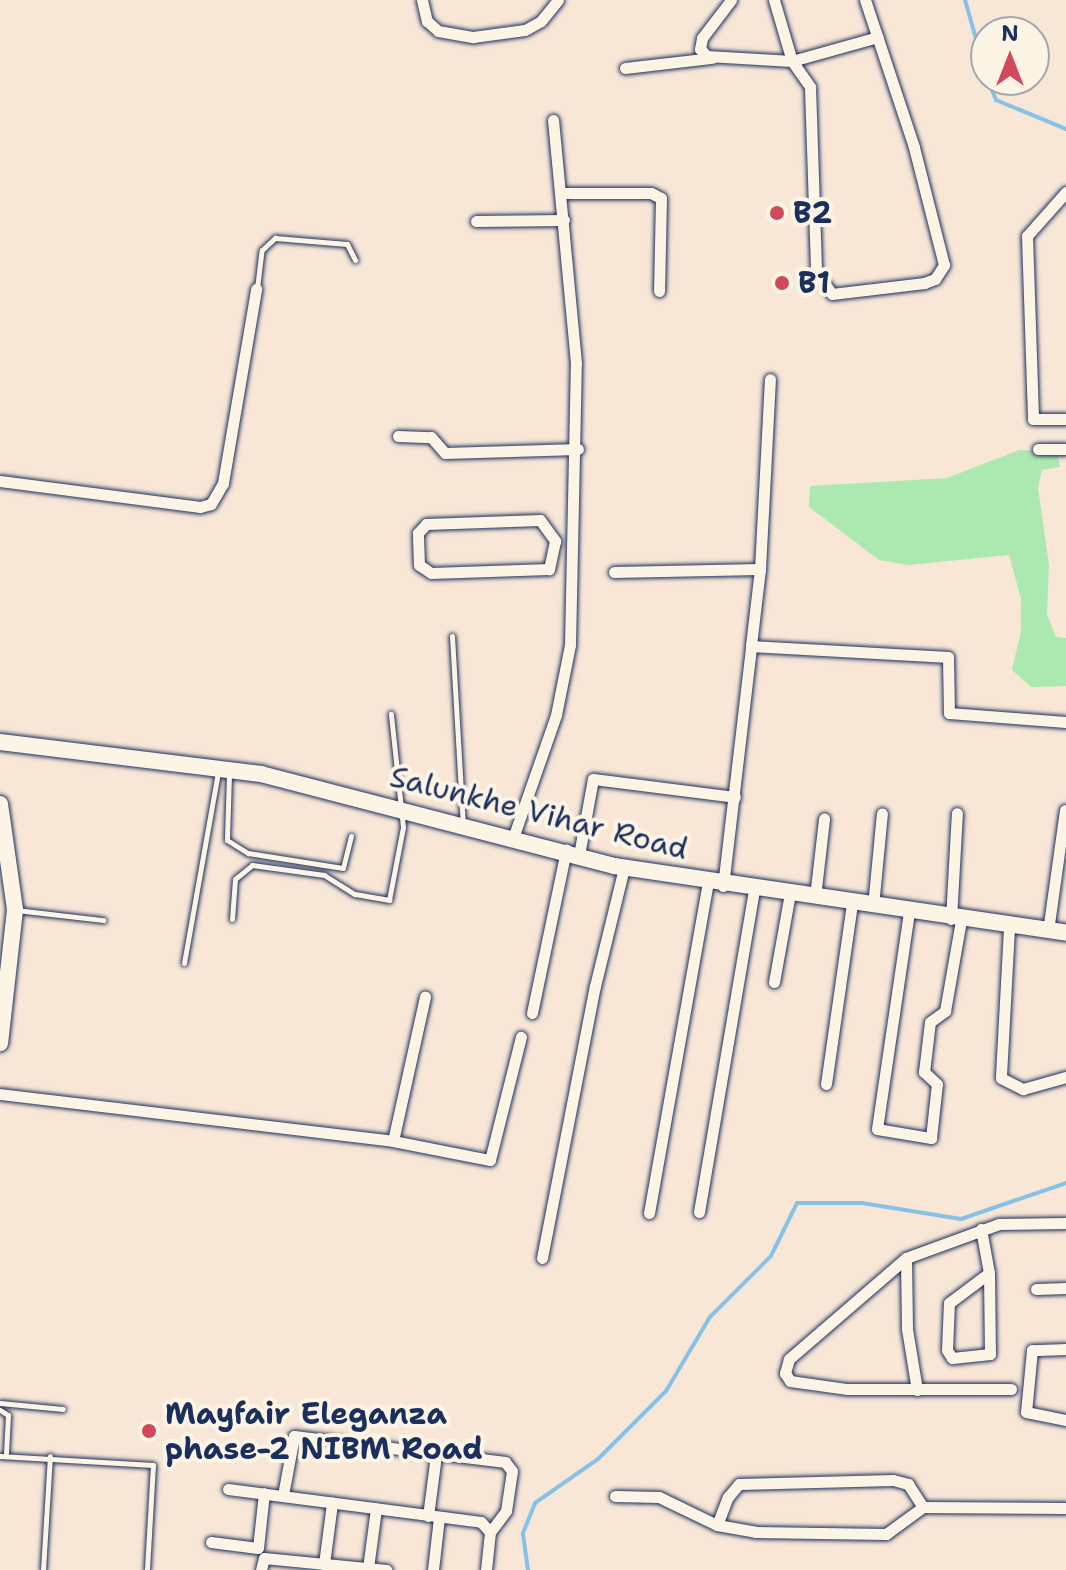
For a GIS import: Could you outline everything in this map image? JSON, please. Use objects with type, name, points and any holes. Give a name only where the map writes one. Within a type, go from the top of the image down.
[{"type":"street","points":[[422,0],[427,21],[438,31],[473,37],[525,30],[541,21],[558,0]]},
{"type":"street","points":[[712,58],[700,49],[702,38],[731,0]]},
{"type":"street","points":[[774,0],[792,61],[807,79],[811,94],[819,281],[832,294],[924,283],[935,279],[944,265],[914,147],[865,0]]},
{"type":"street","points":[[625,68],[712,58],[792,61],[878,37]]},
{"type":"street","points":[[513,838],[556,715],[570,645],[578,449],[564,220],[553,120]]},
{"type":"street","points":[[1066,192],[1027,236],[1033,419],[1066,419]]},
{"type":"street","points":[[561,193],[651,193],[661,198],[659,291]]},
{"type":"street","points":[[476,221],[564,220]]},
{"type":"street","points":[[0,481],[200,507],[211,504],[223,483],[256,289]]},
{"type":"street","points":[[649,1213],[735,797],[760,569],[770,379]]},
{"type":"street","points":[[398,436],[431,437],[445,453],[578,449]]},
{"type":"street","points":[[1038,449],[1066,449]]},
{"type":"street","points":[[540,520],[555,541],[549,569],[516,574],[431,573],[419,565],[416,553],[418,533],[426,524],[540,520]]},
{"type":"street","points":[[555,541],[575,540]]},
{"type":"street","points":[[614,572],[760,569]]},
{"type":"street","points":[[751,646],[948,657],[949,713],[1066,722]]},
{"type":"street","name":"Salunkhe Vihar Road","points":[[0,742],[224,769],[401,808],[624,868],[1009,928],[1066,933]]},
{"type":"street","points":[[532,1013],[593,779],[735,797]]},
{"type":"street","points":[[0,804],[9,919],[0,1043]]},
{"type":"street","points":[[1048,931],[1065,810]]},
{"type":"street","points":[[873,906],[882,813]]},
{"type":"street","points":[[909,912],[877,1129],[931,1138],[937,1084],[924,1072],[930,1022],[945,1011],[956,919],[957,813]]},
{"type":"street","points":[[815,897],[824,819]]},
{"type":"street","points":[[542,1258],[595,986],[624,868]]},
{"type":"street","points":[[699,1212],[754,889]]},
{"type":"street","points":[[774,982],[790,893]]},
{"type":"street","points":[[826,1084],[852,903]]},
{"type":"street","points":[[1009,928],[1001,1078],[1023,1089],[1066,1077]]},
{"type":"street","points":[[393,1141],[425,997]]},
{"type":"street","points":[[0,1094],[393,1141],[490,1160],[521,1037]]},
{"type":"street","points":[[1011,1389],[917,1390],[818,1385],[790,1381],[785,1373],[802,1345],[906,1258],[981,1229],[1066,1223]]},
{"type":"street","points":[[981,1229],[989,1273],[990,1354],[952,1358],[947,1350],[949,1303],[989,1273]]},
{"type":"street","points":[[906,1258],[908,1340],[917,1390]]},
{"type":"street","points":[[1036,1289],[1066,1288]]},
{"type":"street","points":[[1066,1349],[1032,1350],[1026,1412],[1066,1420]]},
{"type":"street","points":[[283,1495],[294,1436],[511,1466],[506,1511],[490,1532],[486,1570]]},
{"type":"street","points":[[433,1570],[436,1455]]},
{"type":"street","points":[[717,1525],[728,1497],[739,1484],[893,1480],[908,1484],[923,1507]]},
{"type":"street","points":[[228,1489],[481,1522],[490,1532]]},
{"type":"street","points":[[261,1558],[264,1493]]},
{"type":"street","points":[[615,1496],[659,1497],[717,1525],[755,1532],[886,1534],[923,1507],[1066,1508]]},
{"type":"street","points":[[317,1566],[332,1503]]},
{"type":"street","points":[[374,1569],[376,1509]]},
{"type":"street","points":[[211,1542],[261,1558],[317,1566],[386,1570]]},
{"type":"lane","points":[[256,289],[262,250],[275,238],[347,244],[355,260]]},
{"type":"lane","points":[[452,636],[463,825]]},
{"type":"lane","points":[[232,919],[235,879],[252,865],[324,875],[355,894],[389,900],[403,827],[391,714]]},
{"type":"lane","points":[[224,769],[227,840],[248,853],[343,868],[351,836]]},
{"type":"lane","points":[[184,963],[224,769]]},
{"type":"lane","points":[[9,919],[103,920]]},
{"type":"lane","points":[[0,1403],[63,1409]]},
{"type":"lane","points":[[0,1410],[8,1415],[3,1455],[153,1465],[147,1570]]},
{"type":"lane","points":[[43,1570],[50,1456]]},
{"type":"green space","points":[[1019,450],[1057,452],[1060,467],[1042,470],[1038,488],[1049,565],[1047,614],[1056,637],[1066,638],[1066,686],[1031,687],[1012,670],[1021,631],[1021,599],[1009,555],[909,565],[879,560],[809,507],[810,486],[947,478]]},
{"type":"waterway","points":[[965,0],[970,18]]},
{"type":"waterway","points":[[994,96],[996,100],[1066,129]]},
{"type":"waterway","points":[[528,1570],[523,1533],[535,1503],[598,1459],[666,1391],[710,1317],[771,1256],[797,1203],[862,1203],[961,1219],[1066,1183]]},
{"type":"place","name":"B2","points":[[777,213]]},
{"type":"place","name":"B1","points":[[782,283]]},
{"type":"place","name":"Mayfair Eleganza phase-2 NIBM Road","points":[[149,1431]]}]
